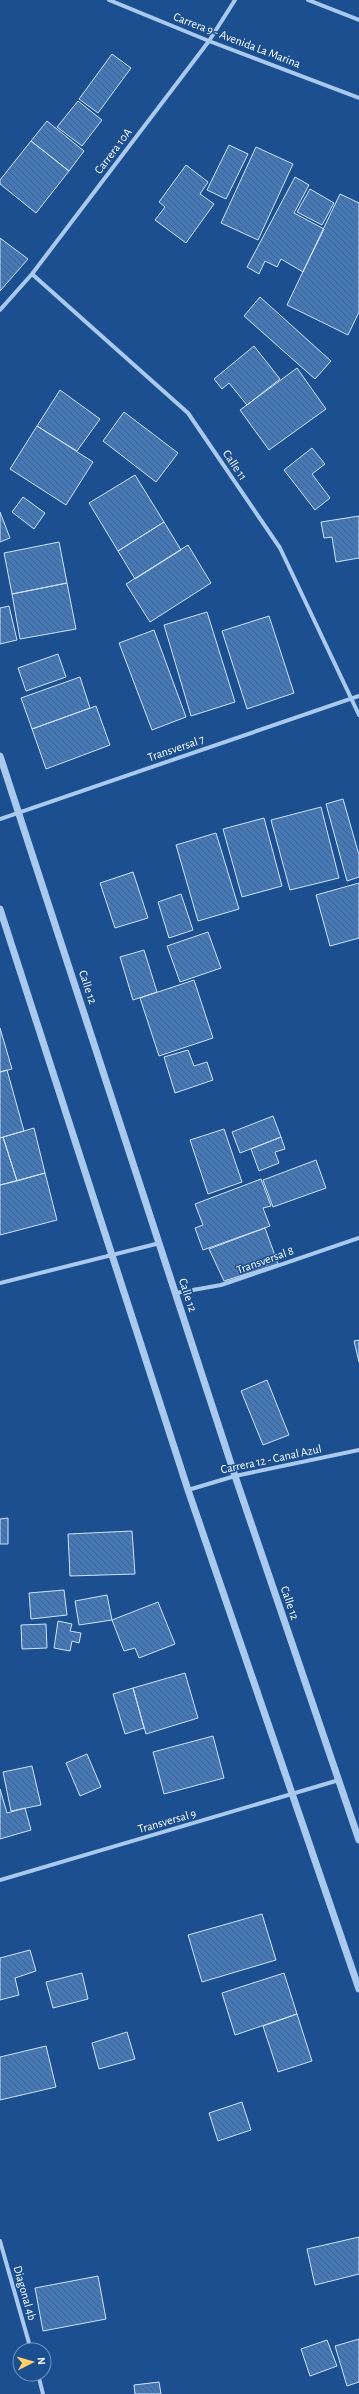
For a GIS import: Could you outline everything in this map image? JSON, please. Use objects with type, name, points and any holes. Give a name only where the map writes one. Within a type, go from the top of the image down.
[{"type":"street","name":"Carrera 9 - Avenida La Marina","points":[[109,0],[209,41],[359,98]]},
{"type":"street","name":"Carrera 10A","points":[[0,310],[32,274],[209,41],[236,0]]},
{"type":"street","points":[[308,0],[359,20]]},
{"type":"street","name":"Calle 11","points":[[32,274],[188,413],[280,548],[350,698],[359,714]]},
{"type":"street","name":"Transversal 7","points":[[0,819],[359,696]]},
{"type":"street","name":"Calle 12","points":[[0,756],[20,813],[235,1476],[340,1780],[359,1840]]},
{"type":"street","points":[[0,909],[188,1490],[359,1989]]},
{"type":"street","name":"Transversal 8","points":[[176,1293],[221,1286],[359,1238]]},
{"type":"street","points":[[0,1283],[160,1243]]},
{"type":"street","name":"Carrera 12 - Canal Azul","points":[[188,1490],[235,1476],[359,1450]]},
{"type":"street","name":"Transversal 9","points":[[0,1880],[292,1796],[340,1780]]},
{"type":"street","name":"Diagonal 4b","points":[[0,2241],[29,2342]]},
{"type":"street","points":[[40,2382],[43,2394]]},
{"type":"building","points":[[112,54],[131,68],[98,113],[79,99]]},
{"type":"building","points":[[78,101],[102,120],[82,146],[57,127]]},
{"type":"building","points":[[47,121],[84,151],[69,171],[31,141]]},
{"type":"building","points":[[31,141],[69,171],[36,213],[0,184],[0,180]]},
{"type":"building","points":[[229,145],[248,154],[226,199],[207,190]]},
{"type":"building","points":[[256,147],[293,164],[258,240],[221,223]]},
{"type":"building","points":[[186,165],[208,182],[200,194],[214,204],[186,243],[155,220],[165,207],[159,202]]},
{"type":"building","points":[[295,177],[309,185],[294,213],[324,229],[303,272],[281,259],[277,267],[265,261],[259,274],[247,267]]},
{"type":"building","points":[[310,189],[334,203],[322,225],[297,212]]},
{"type":"building","points":[[340,194],[359,203],[359,312],[348,335],[287,305]]},
{"type":"building","points":[[0,238],[28,259],[0,291]]},
{"type":"building","points":[[260,297],[331,361],[315,379],[244,316]]},
{"type":"building","points":[[254,346],[280,379],[247,405],[229,383],[222,389],[214,379]]},
{"type":"building","points":[[297,368],[326,409],[269,450],[240,410]]},
{"type":"building","points":[[60,390],[100,419],[77,451],[37,426]]},
{"type":"building","points":[[124,412],[178,453],[156,482],[103,441]]},
{"type":"building","points":[[37,426],[93,462],[66,505],[10,469]]},
{"type":"building","points":[[312,448],[325,464],[312,474],[330,498],[315,510],[284,470]]},
{"type":"building","points":[[135,475],[164,522],[118,551],[89,503]]},
{"type":"building","points":[[23,497],[45,513],[34,529],[12,512]]},
{"type":"building","points":[[0,512],[10,538],[0,542]]},
{"type":"building","points":[[359,516],[359,558],[336,562],[332,537],[324,538],[321,522]]},
{"type":"building","points":[[164,522],[181,550],[135,579],[118,551]]},
{"type":"building","points":[[59,542],[67,583],[12,594],[4,553]]},
{"type":"building","points":[[188,545],[211,583],[150,622],[126,584]]},
{"type":"building","points":[[67,583],[76,629],[20,639],[12,594]]},
{"type":"building","points":[[9,606],[17,640],[0,644],[0,608]]},
{"type":"building","points":[[207,612],[235,702],[191,716],[164,625]]},
{"type":"building","points":[[269,616],[294,693],[247,709],[222,631]]},
{"type":"building","points":[[154,630],[186,717],[152,730],[119,643]]},
{"type":"building","points":[[58,654],[66,677],[26,691],[18,668]]},
{"type":"building","points":[[80,677],[90,708],[32,729],[21,698]]},
{"type":"building","points":[[96,706],[110,745],[46,769],[32,729]]},
{"type":"building","points":[[343,799],[359,855],[359,877],[347,881],[326,804]]},
{"type":"building","points":[[321,807],[339,878],[290,890],[271,820]]},
{"type":"building","points":[[264,818],[282,886],[242,897],[223,829]]},
{"type":"building","points":[[216,833],[239,909],[198,921],[176,845]]},
{"type":"building","points":[[133,872],[148,918],[115,928],[100,883]]},
{"type":"building","points":[[359,883],[359,938],[330,946],[316,895]]},
{"type":"building","points":[[181,894],[193,930],[169,938],[158,902]]},
{"type":"building","points":[[208,932],[221,968],[180,982],[167,946]]},
{"type":"building","points":[[144,950],[157,992],[133,1000],[120,957]]},
{"type":"building","points":[[194,980],[213,1038],[159,1056],[140,998]]},
{"type":"building","points":[[0,1028],[12,1069],[0,1072]]},
{"type":"building","points":[[188,1050],[194,1066],[207,1062],[213,1080],[175,1093],[164,1057]]},
{"type":"building","points":[[7,1070],[24,1131],[0,1138],[0,1072]]},
{"type":"building","points":[[273,1116],[281,1137],[240,1153],[232,1132]]},
{"type":"building","points":[[34,1128],[45,1173],[17,1181],[3,1137]]},
{"type":"building","points":[[224,1129],[242,1182],[208,1194],[190,1140]]},
{"type":"building","points":[[3,1137],[17,1181],[0,1185],[0,1138]]},
{"type":"building","points":[[281,1137],[285,1149],[275,1152],[279,1163],[259,1171],[251,1149]]},
{"type":"building","points":[[316,1160],[326,1188],[273,1207],[263,1180]]},
{"type":"building","points":[[45,1173],[57,1220],[0,1235],[0,1185]]},
{"type":"building","points":[[261,1179],[271,1206],[263,1208],[270,1226],[203,1250],[195,1228],[203,1225],[195,1204]]},
{"type":"building","points":[[265,1228],[278,1264],[224,1281],[209,1249]]},
{"type":"building","points":[[359,1340],[359,1362],[354,1341]]},
{"type":"building","points":[[267,1380],[289,1435],[263,1445],[241,1391]]},
{"type":"building","points":[[8,1518],[8,1544],[0,1544],[0,1519]]},
{"type":"building","points":[[132,1531],[135,1574],[70,1576],[68,1534]]},
{"type":"building","points":[[64,1590],[67,1615],[31,1619],[29,1593]]},
{"type":"building","points":[[107,1595],[112,1620],[79,1625],[75,1601]]},
{"type":"building","points":[[158,1602],[175,1644],[139,1658],[135,1648],[124,1651],[112,1620]]},
{"type":"building","points":[[58,1621],[72,1624],[70,1631],[81,1633],[79,1643],[72,1641],[70,1651],[54,1648]]},
{"type":"building","points":[[46,1624],[47,1648],[22,1649],[21,1625]]},
{"type":"building","points":[[185,1673],[198,1718],[146,1734],[133,1688]]},
{"type":"building","points":[[133,1688],[144,1728],[125,1734],[113,1694]]},
{"type":"building","points":[[213,1736],[224,1778],[164,1794],[153,1752]]},
{"type":"building","points":[[87,1754],[101,1787],[80,1796],[66,1763]]},
{"type":"building","points":[[32,1766],[41,1805],[11,1811],[3,1772]]},
{"type":"building","points":[[0,1789],[7,1813],[25,1808],[31,1830],[0,1839]]},
{"type":"building","points":[[262,1914],[276,1960],[202,1982],[188,1935]]},
{"type":"building","points":[[30,1950],[36,1971],[15,1978],[19,1995],[0,2000],[0,1958]]},
{"type":"building","points":[[82,1973],[88,1999],[53,2008],[46,1982]]},
{"type":"building","points":[[284,1973],[297,2014],[235,2035],[222,1993]]},
{"type":"building","points":[[297,2014],[312,2061],[278,2072],[263,2026]]},
{"type":"building","points":[[127,2032],[135,2059],[99,2069],[92,2043]]},
{"type":"building","points":[[46,2046],[56,2087],[0,2100],[0,2057]]},
{"type":"building","points":[[242,2102],[251,2130],[218,2141],[209,2113]]},
{"type":"building","points":[[359,2237],[359,2274],[315,2285],[307,2249]]},
{"type":"building","points":[[98,2276],[106,2319],[43,2331],[35,2288]]},
{"type":"building","points":[[359,2339],[359,2382],[347,2386],[335,2346]]},
{"type":"building","points":[[327,2340],[337,2366],[310,2376],[301,2349]]},
{"type":"building","points":[[159,2382],[161,2394],[135,2394],[134,2385]]}]
